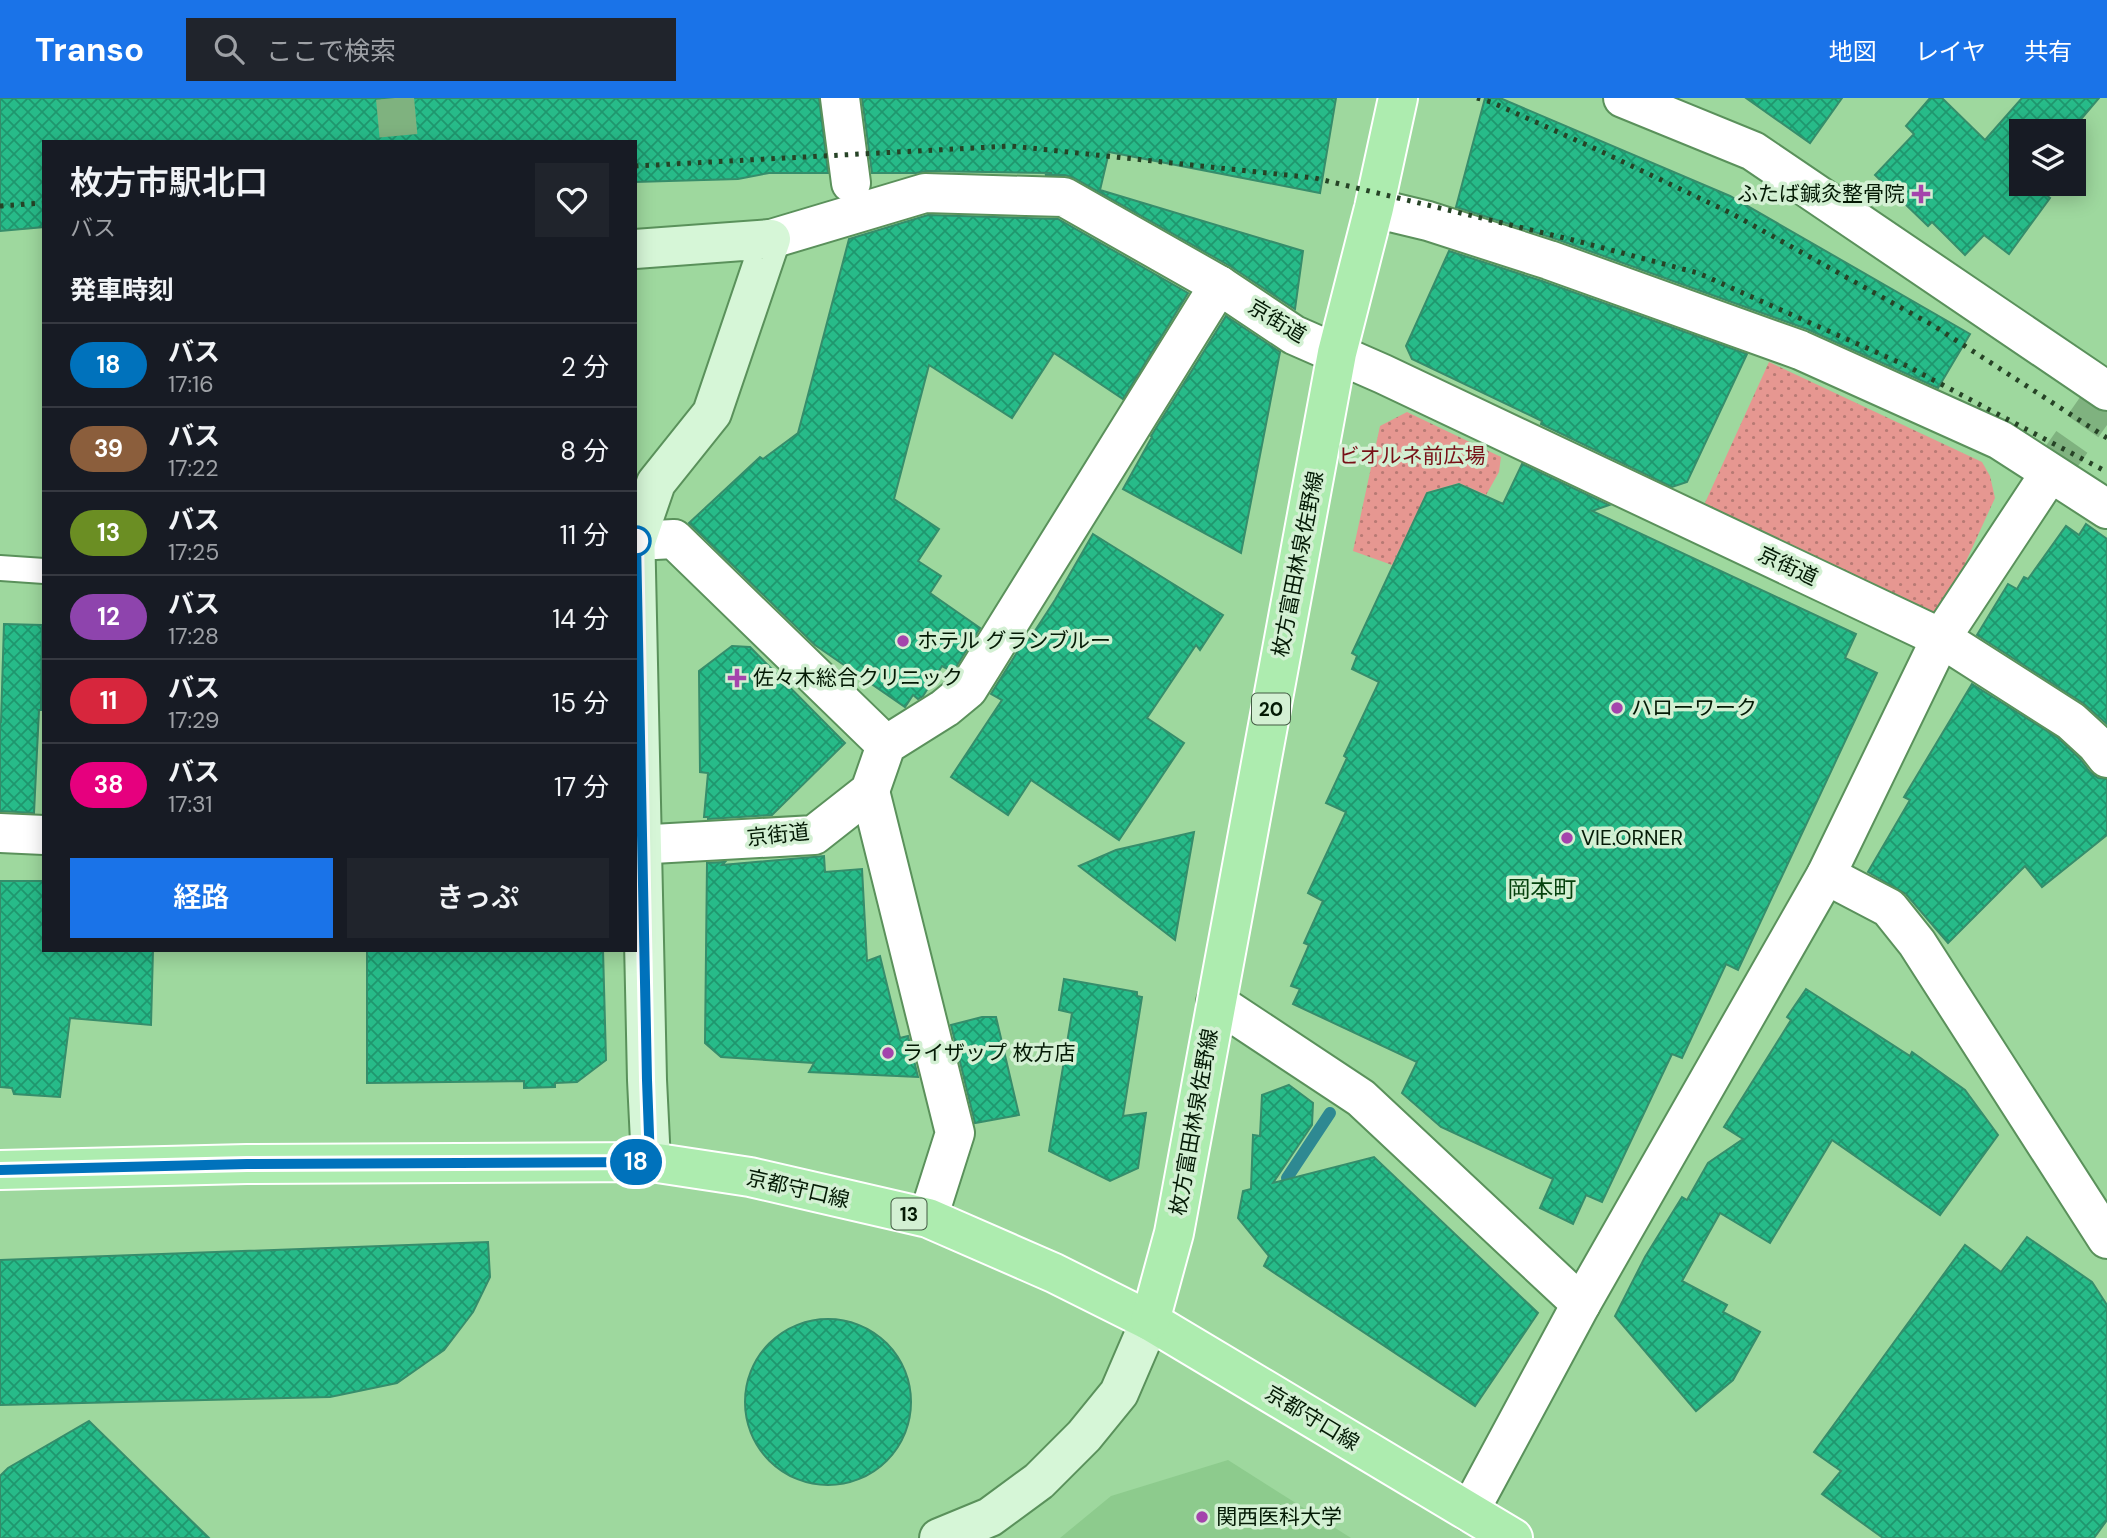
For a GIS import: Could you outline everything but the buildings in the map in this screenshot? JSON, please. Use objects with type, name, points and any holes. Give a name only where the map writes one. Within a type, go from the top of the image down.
[{"type":"main road","name":"枚方富田林泉佐野線","points":[[1150,1321],[1174,1233],[1337,353],[1374,208],[1398,98]]},
{"type":"main road","name":"京都守口線","points":[[0,1170],[247,1164],[650,1162],[750,1177],[928,1217],[1054,1273],[1150,1321],[1513,1538]]},
{"type":"street","points":[[840,98],[851,183]]},
{"type":"street","points":[[1623,98],[1752,151],[2107,391]]},
{"type":"street","name":"京街道","points":[[771,239],[925,193],[1064,197],[1219,285],[1294,335],[1941,638],[2071,721],[2107,758]]},
{"type":"street","points":[[1374,208],[1428,221],[1549,260],[1800,350],[2000,440],[2107,509]]},
{"type":"street","points":[[637,249],[771,239],[712,413],[656,483],[637,533]]},
{"type":"street","points":[[928,1217],[955,1133],[870,791],[886,745],[945,708],[968,689],[1219,285]]},
{"type":"street","points":[[1469,1512],[1581,1304],[1826,875],[1941,638],[2050,473]]},
{"type":"street","points":[[637,538],[674,538],[886,745]]},
{"type":"street","points":[[637,692],[639,845],[650,1162]]},
{"type":"street","name":"京街道","points":[[639,845],[814,835],[870,791]]},
{"type":"street","points":[[0,833],[42,835]]},
{"type":"street","points":[[1826,875],[1889,908],[1917,943],[2107,1239]]},
{"type":"street","points":[[1216,1002],[1362,1098],[1581,1304]]},
{"type":"street","points":[[939,1538],[990,1517],[1039,1481],[1084,1436],[1119,1393],[1150,1321]]},
{"type":"lane","points":[[0,568],[42,571]]},
{"type":"shaded area","name":"関西医科大学","points":[[1228,1460],[1351,1538],[1060,1538],[1111,1496]]},
{"type":"green space","points":[[1769,362],[1982,462],[1990,476],[1995,498],[1940,618],[1704,505]]},
{"type":"green space","name":"ビオルネ前広場","points":[[1407,412],[1501,457],[1499,472],[1486,495],[1459,483],[1427,492],[1392,565],[1353,551],[1380,426]]},
{"type":"waterway","points":[[1287,1178],[1330,1113]]},
{"type":"tunnel","points":[[395,98],[399,140]]},
{"type":"tunnel","points":[[2050,473],[2107,392]]},
{"type":"railway","points":[[1477,98],[1598,150],[1729,212],[1934,326],[2107,438]]},
{"type":"railway","points":[[637,166],[1011,146],[1315,178],[1698,273],[1905,365],[2107,472]]},
{"type":"railway","points":[[0,206],[42,203]]},
{"type":"bus line","name":"18","points":[[0,1170],[247,1164],[650,1162],[637,615]]},
{"type":"place","name":"ふたば鍼灸整骨院","points":[[1921,194]]},
{"type":"place","name":"ホテル グランブルー","points":[[903,641]]},
{"type":"place","name":"佐々木総合クリニック","points":[[737,678]]},
{"type":"place","name":"ハローワーク","points":[[1617,708]]},
{"type":"place","name":"VIE.ORNER","points":[[1567,838]]},
{"type":"place","name":"ライザップ 枚方店","points":[[888,1053]]},
{"type":"place","name":"関西医科大学","points":[[1202,1517]]},
{"type":"district","name":"岡本町","points":[[1542,889]]}]
